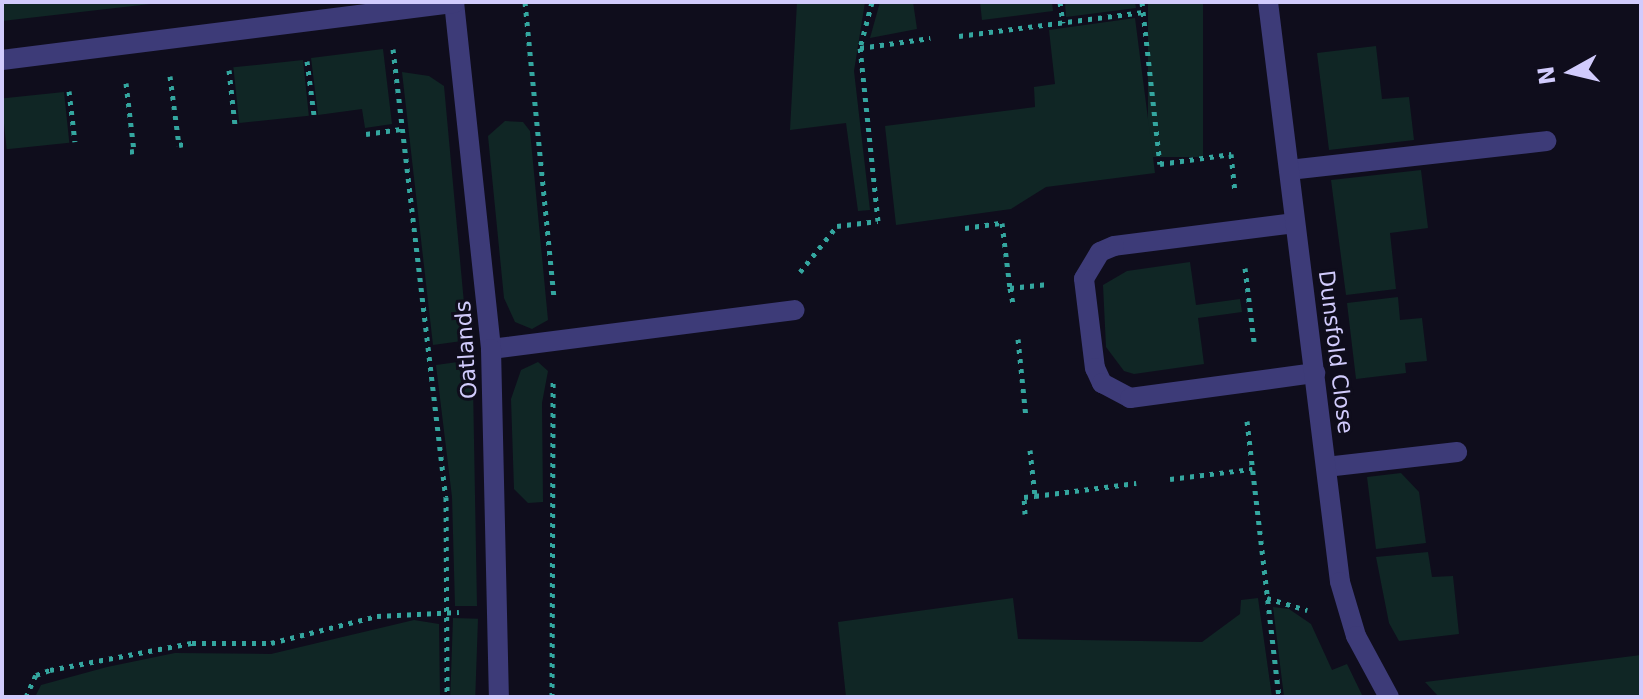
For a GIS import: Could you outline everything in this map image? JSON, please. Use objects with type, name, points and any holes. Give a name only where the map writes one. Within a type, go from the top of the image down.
[{"type":"street","points":[[2,60],[390,13],[454,2]]},
{"type":"street","name":"Oatlands","points":[[454,2],[491,349],[499,697]]},
{"type":"street","name":"Dunsfold Close","points":[[1268,2],[1345,605],[1368,663],[1389,697]]},
{"type":"street","points":[[1289,170],[1546,141]]},
{"type":"street","points":[[1295,223],[1114,246],[1100,252],[1084,279],[1095,368],[1115,394],[1130,398],[1315,373]]},
{"type":"street","points":[[491,349],[795,310]]},
{"type":"street","points":[[1326,467],[1457,452]]},
{"type":"path","points":[[795,310],[792,282],[837,226],[878,221],[860,48],[872,2]]},
{"type":"path","points":[[1060,2],[1063,23]]},
{"type":"path","points":[[1142,2],[1160,164],[1231,154],[1263,416],[1246,419],[1279,697]]},
{"type":"path","points":[[959,36],[1143,12]]},
{"type":"path","points":[[390,13],[446,497],[447,697]]},
{"type":"path","points":[[302,23],[314,115]]},
{"type":"path","points":[[225,33],[235,125]]},
{"type":"path","points":[[860,48],[930,38]]},
{"type":"path","points":[[166,40],[179,145],[184,144]]},
{"type":"path","points":[[122,46],[134,151],[128,152]]},
{"type":"path","points":[[64,53],[75,142]]},
{"type":"path","points":[[366,134],[403,129]]},
{"type":"path","points":[[965,228],[1002,223],[1013,303]]},
{"type":"path","points":[[1010,288],[1084,279]]},
{"type":"path","points":[[1018,339],[1026,418]]},
{"type":"path","points":[[1030,450],[1035,496]]},
{"type":"path","points":[[1170,479],[1252,469]]},
{"type":"path","points":[[1025,514],[1024,497],[1136,483]]},
{"type":"path","points":[[26,697],[36,675],[50,670],[192,643],[271,643],[377,616],[498,611]]},
{"type":"green space","points":[[2,2],[159,2],[159,3],[2,21]]},
{"type":"green space","points":[[797,2],[865,2],[854,71],[870,210],[858,211],[846,123],[790,130]]},
{"type":"green space","points":[[880,2],[913,2],[917,29],[870,38]]},
{"type":"green space","points":[[980,2],[1052,2],[1053,11],[982,20]]},
{"type":"green space","points":[[1065,2],[1135,2],[1136,8],[1066,17]]},
{"type":"green space","points":[[1148,2],[1203,2],[1203,157],[1148,157]]},
{"type":"green space","points":[[1135,18],[1155,173],[1046,187],[1011,209],[896,225],[885,126],[1035,107],[1034,87],[1055,84],[1049,30]]},
{"type":"green space","points":[[1376,46],[1382,99],[1409,97],[1414,140],[1329,150],[1317,53]]},
{"type":"green space","points":[[383,49],[392,124],[365,128],[362,109],[318,115],[311,58]]},
{"type":"green space","points":[[303,60],[309,116],[239,123],[233,67]]},
{"type":"green space","points":[[402,72],[429,76],[444,86],[467,336],[462,341],[433,345]]},
{"type":"green space","points":[[64,92],[69,143],[7,149],[2,99]]},
{"type":"green space","points":[[505,121],[523,122],[530,131],[548,320],[532,329],[515,322],[504,298],[488,136]]},
{"type":"green space","points":[[1421,170],[1428,228],[1390,233],[1396,289],[1346,295],[1331,180]]},
{"type":"green space","points":[[1190,262],[1196,305],[1240,299],[1242,312],[1198,318],[1204,364],[1134,374],[1124,371],[1106,347],[1103,285],[1127,271]]},
{"type":"green space","points":[[1398,297],[1400,320],[1422,318],[1427,361],[1405,363],[1406,373],[1356,379],[1347,303]]},
{"type":"green space","points":[[465,361],[472,365],[473,385],[477,606],[455,606],[452,497],[436,365]]},
{"type":"green space","points":[[538,362],[548,371],[542,403],[543,502],[528,503],[514,489],[511,399],[521,370]]},
{"type":"green space","points":[[1401,473],[1419,492],[1426,543],[1376,549],[1367,477]]},
{"type":"green space","points":[[1428,552],[1432,577],[1453,576],[1459,634],[1399,641],[1389,623],[1376,557]]},
{"type":"green space","points":[[1013,598],[1018,639],[1202,642],[1240,614],[1241,600],[1258,598],[1272,697],[846,697],[838,622]]},
{"type":"green space","points":[[1273,607],[1289,609],[1311,624],[1332,670],[1347,664],[1363,697],[1284,697]]},
{"type":"green space","points":[[453,618],[478,619],[475,697],[450,697]]},
{"type":"green space","points":[[414,620],[439,624],[440,697],[35,697],[41,685],[175,653],[271,654]]},
{"type":"green space","points":[[1641,655],[1641,697],[1439,697],[1425,682]]}]
